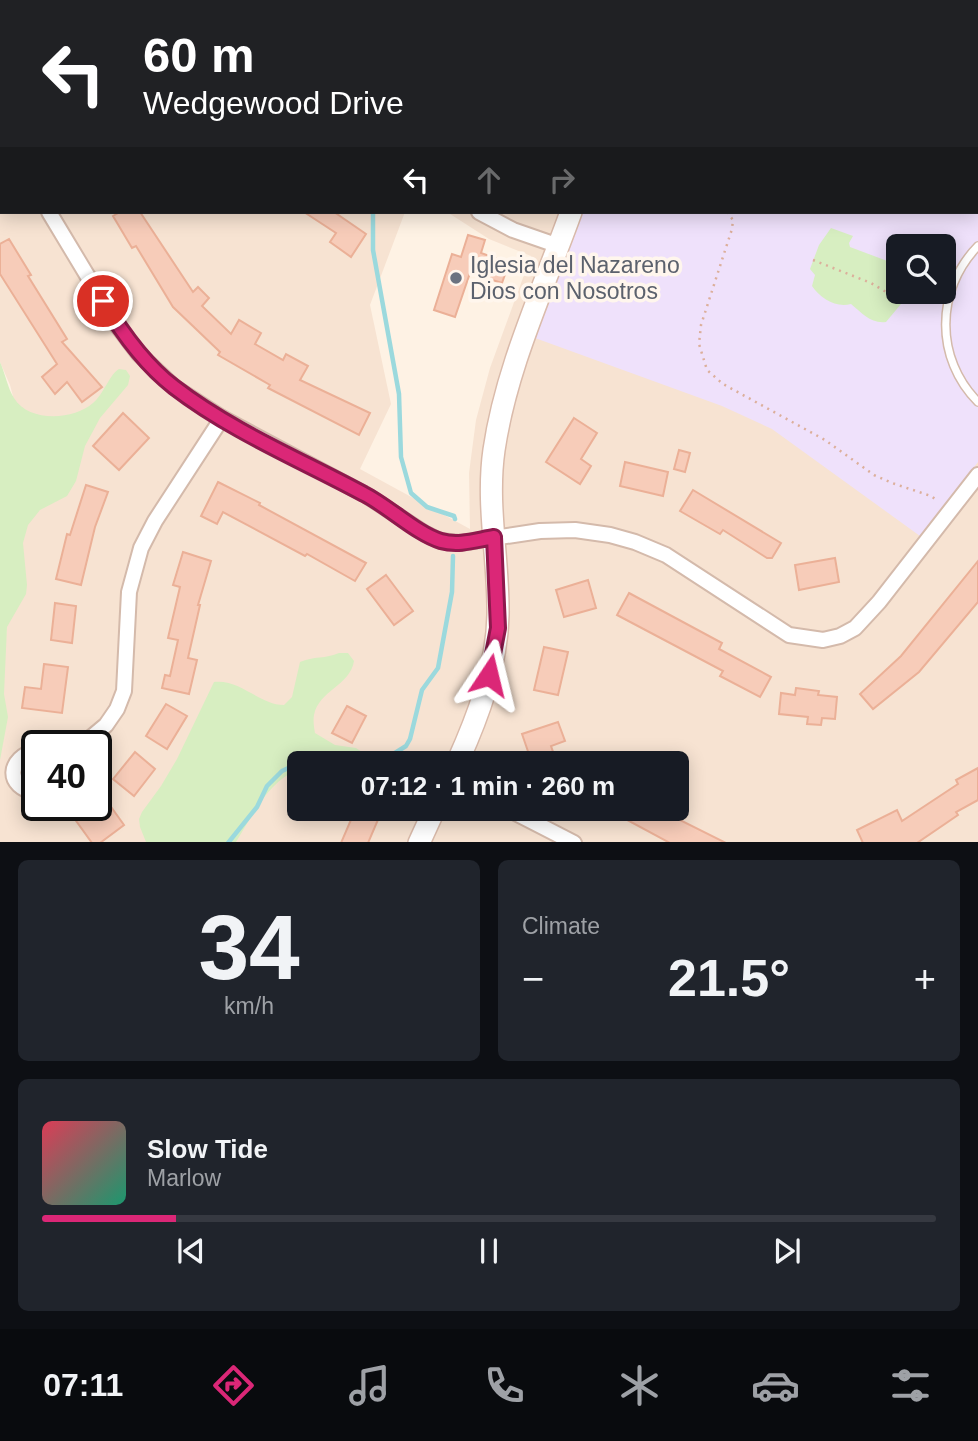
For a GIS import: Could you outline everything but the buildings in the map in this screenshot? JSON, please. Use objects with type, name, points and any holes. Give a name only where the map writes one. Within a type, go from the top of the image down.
[{"type":"street","points":[[50,214],[117,325],[139,354],[174,387],[222,418],[366,495],[440,541],[460,544],[540,531],[575,530],[610,535],[635,542],[682,565],[789,635],[806,640],[823,640],[840,636],[855,628],[978,475]]},
{"type":"street","points":[[483,214],[513,230],[559,246]]},
{"type":"street","points":[[462,751],[481,706],[498,628],[491,494],[500,413],[569,214]]},
{"type":"street","points":[[100,730],[117,709],[124,691],[128,601],[141,548],[155,521],[222,418]]},
{"type":"street","points":[[21,758],[13,770],[14,778],[21,787]]},
{"type":"street","points":[[419,842],[429,821]]},
{"type":"street","points":[[532,821],[574,842]]},
{"type":"lane","points":[[978,246],[966,260],[955,281],[947,303],[945,327],[951,363],[961,383],[978,402]]},
{"type":"path","points":[[728,214],[733,220],[732,229],[701,325],[700,352],[707,370],[723,384],[825,440],[874,475],[938,501]]},
{"type":"path","points":[[813,260],[871,283],[886,292]]},
{"type":"shaded area","points":[[0,214],[404,214],[370,305],[391,404],[360,469],[470,529],[469,473],[476,420],[490,368],[531,256],[489,239],[450,214],[978,214],[978,842],[0,842],[0,739],[19,419],[10,385],[0,362]]},
{"type":"shaded area","points":[[578,214],[978,214],[978,462],[920,536],[772,429],[722,406],[535,338]]},
{"type":"green space","points":[[831,228],[853,236],[850,247],[886,260],[886,304],[901,304],[886,322],[871,320],[851,304],[840,305],[829,301],[812,286],[815,275],[810,269],[819,245]]},
{"type":"green space","points":[[0,362],[14,398],[30,412],[41,415],[64,415],[85,409],[97,399],[119,369],[126,370],[130,376],[128,385],[100,418],[85,446],[76,481],[67,496],[40,510],[28,525],[23,543],[26,594],[7,627],[4,694],[8,717],[0,760]]},
{"type":"green space","points":[[348,653],[354,661],[347,676],[317,707],[314,717],[315,733],[335,745],[360,751],[287,751],[287,776],[269,791],[236,842],[146,842],[139,819],[177,759],[214,682],[233,684],[266,701],[284,705],[292,697],[300,662]]},
{"type":"waterway","points":[[373,214],[373,250],[399,394],[401,457],[411,493],[427,507],[454,516],[455,519]]},
{"type":"waterway","points":[[398,751],[406,746],[410,739],[422,690],[438,668],[452,592],[453,556]]},
{"type":"waterway","points":[[229,842],[257,807],[267,786],[287,769]]},
{"type":"place","name":"Iglesia del Nazareno Dios con Nosotros","points":[[456,278]]},
{"type":"route","points":[[103,301],[117,325],[151,367],[174,387],[222,418],[366,495],[440,541],[460,544],[494,537],[498,628],[489,675]]}]
